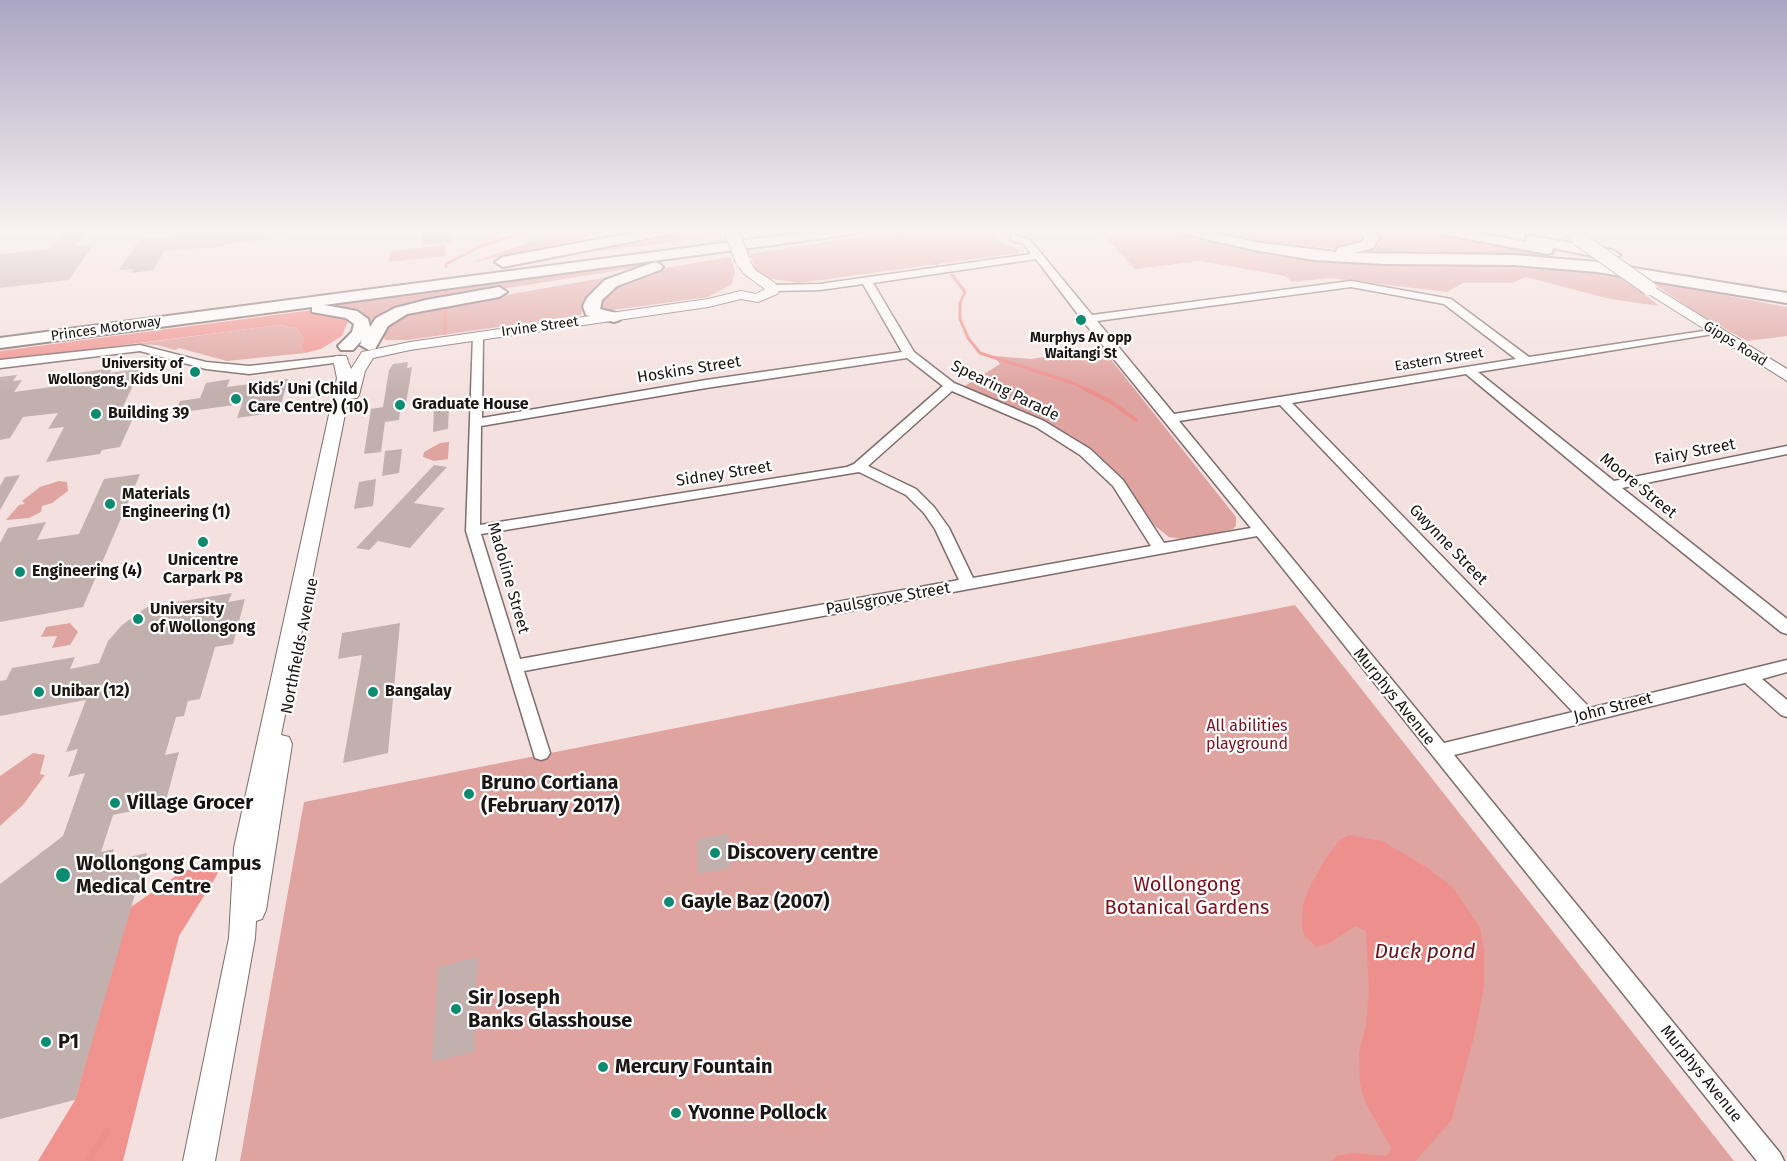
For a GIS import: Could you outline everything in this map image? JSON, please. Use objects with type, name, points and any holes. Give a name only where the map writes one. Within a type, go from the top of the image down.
[{"type":"highway","points":[[345,290],[378,284]]},
{"type":"highway","name":"Princes Motorway","points":[[0,334],[389,284]]},
{"type":"highway","name":"Princes Motorway","points":[[0,343],[442,284]]},
{"type":"highway","points":[[356,352],[382,322],[411,308],[548,284]]},
{"type":"highway","points":[[611,284],[599,293],[591,310],[596,314],[614,317]]},
{"type":"highway","points":[[1701,284],[1787,298]]},
{"type":"highway","points":[[1717,284],[1787,298]]},
{"type":"highway","points":[[1762,284],[1787,289]]},
{"type":"highway","points":[[290,304],[356,316],[362,323],[356,352]]},
{"type":"main road","points":[[740,292],[741,284]]},
{"type":"main road","name":"Gipps Road","points":[[1644,284],[1713,331],[1787,376]]},
{"type":"main road","name":"Irvine Street","points":[[356,352],[477,337],[700,304],[740,292],[748,298],[763,297],[770,293],[768,285]]},
{"type":"main road","name":"Northfields Avenue","points":[[199,1161],[242,938],[256,901],[273,788],[342,431],[355,377],[356,352]]},
{"type":"street","points":[[768,285],[820,287],[842,284]]},
{"type":"street","name":"Spearing Parade","points":[[869,284],[909,354],[950,386],[1040,424],[1085,452],[1118,483],[1161,550]]},
{"type":"street","name":"Murphys Avenue","points":[[1060,284],[1772,1161]]},
{"type":"street","points":[[1088,319],[1350,284]]},
{"type":"street","points":[[1352,284],[1447,301],[1526,361]]},
{"type":"street","name":"Eastern Street","points":[[1169,418],[1713,331]]},
{"type":"street","name":"Madoline Street","points":[[477,337],[473,531],[541,753]]},
{"type":"street","points":[[0,364],[140,348],[206,365],[261,369],[356,352]]},
{"type":"street","name":"Hoskins Street","points":[[475,423],[706,384],[909,354]]},
{"type":"street","name":"Moore Street","points":[[1468,370],[1787,628]]},
{"type":"street","name":"Sidney Street","points":[[473,531],[850,471],[859,467],[950,386]]},
{"type":"street","name":"Gwynne Street","points":[[1283,401],[1587,715]]},
{"type":"street","name":"Fairy Street","points":[[1609,486],[1787,450]]},
{"type":"street","points":[[859,467],[911,492],[929,510],[942,528],[969,585]]},
{"type":"street","name":"Paulsgrove Street","points":[[515,666],[1260,531]]},
{"type":"street","name":"John Street","points":[[1438,752],[1787,666]]},
{"type":"street","points":[[1748,676],[1787,710]]},
{"type":"green space","points":[[481,284],[532,284],[432,300],[387,313],[364,329],[362,320],[320,306]]},
{"type":"green space","points":[[568,284],[605,284],[587,301],[581,315],[408,340],[385,340],[382,334],[387,326],[410,312]]},
{"type":"green space","points":[[617,284],[732,284],[708,297],[598,312],[598,298]]},
{"type":"green space","points":[[1382,284],[1461,284],[1447,292]]},
{"type":"green space","points":[[1553,284],[1632,284],[1659,306],[1610,299]]},
{"type":"green space","points":[[1654,284],[1666,284],[1787,307],[1787,336],[1747,341],[1702,316]]},
{"type":"green space","points":[[279,325],[296,328],[304,339],[301,347],[305,353],[227,361],[179,348],[175,350],[157,345],[135,344]]},
{"type":"green space","points":[[1102,348],[1236,517],[1236,526],[1233,529],[1188,540],[1169,537],[1155,526],[1113,469],[1075,438],[1038,418],[963,387],[1000,364],[994,356],[1031,359]]},
{"type":"green space","points":[[449,442],[448,459],[434,461],[423,457],[424,452],[440,443]]},
{"type":"green space","points":[[59,481],[67,482],[68,491],[52,503],[42,506],[41,512],[29,518],[6,520],[19,505],[25,504],[22,501],[40,487]]},
{"type":"green space","name":"Wollongong Botanical Gardens","points":[[1295,605],[1734,1161],[240,1161],[304,802]]},
{"type":"green space","points":[[70,623],[78,632],[70,645],[52,648],[57,636],[41,637],[46,627]]},
{"type":"green space","points":[[33,753],[45,755],[40,774],[45,775],[23,805],[0,826],[0,776]]},
{"type":"shaded area","points":[[328,308],[348,321],[342,336],[321,349],[305,353],[301,347],[304,339],[296,328],[279,325],[0,361],[0,351]]},
{"type":"shaded area","points":[[220,862],[217,875],[179,936],[123,1161],[38,1161],[75,1100],[128,909],[183,871]]},
{"type":"water","name":"Duck pond","points":[[1349,835],[1382,841],[1428,868],[1453,888],[1480,927],[1484,951],[1484,987],[1475,1033],[1451,1121],[1415,1161],[1331,1161],[1337,1156],[1352,1153],[1386,1156],[1392,1149],[1365,1102],[1360,1084],[1359,1052],[1366,1026],[1369,991],[1366,931],[1355,926],[1330,943],[1317,947],[1305,936],[1302,926],[1303,905],[1310,886],[1328,855],[1341,839]]},
{"type":"building","points":[[0,284],[33,284],[0,288]]},
{"type":"building","points":[[408,362],[407,368],[412,367],[405,410],[400,411],[399,420],[385,422],[381,452],[364,454],[371,409],[383,407],[389,370],[393,364]]},
{"type":"building","name":"Building 39","points":[[112,368],[110,373],[141,368],[122,409],[138,407],[120,447],[102,450],[100,454],[46,462],[64,427],[48,429],[58,413],[23,417],[10,438],[0,440],[0,377],[17,375],[13,381],[22,380],[14,392],[58,386],[64,375]]},
{"type":"building","name":"Kids’ Uni (Child Care Centre) (10)","points":[[230,379],[227,387],[288,379],[279,412],[237,418],[242,404],[175,413],[180,401],[200,398],[206,383]]},
{"type":"building","name":"Graduate House","points":[[449,407],[448,429],[433,432],[434,409]]},
{"type":"building","name":"Graduate House","points":[[402,449],[399,473],[382,476],[385,451]]},
{"type":"building","points":[[434,465],[447,467],[414,503],[445,508],[410,548],[378,541],[369,550],[356,548]]},
{"type":"building","points":[[140,474],[83,607],[0,622],[0,543],[8,528],[46,522],[37,540],[79,534],[104,479]]},
{"type":"building","points":[[20,475],[0,510],[0,486],[5,477]]},
{"type":"building","points":[[376,479],[373,506],[354,509],[359,482]]},
{"type":"building","points":[[232,593],[228,602],[245,599],[233,644],[215,647],[200,699],[188,701],[184,716],[176,717],[165,755],[179,752],[165,804],[113,815],[101,852],[114,849],[111,861],[147,853],[75,1100],[0,1119],[0,884],[63,836],[85,773],[68,777],[78,749],[66,752],[86,700],[0,716],[0,681],[6,680],[12,668],[75,657],[70,669],[99,663],[108,641],[122,625],[147,607]]},
{"type":"building","name":"Bangalay","points":[[400,623],[388,753],[343,763],[362,655],[338,659],[342,633]]},
{"type":"building","name":"Discovery centre","points":[[729,834],[730,868],[698,874],[697,839]]},
{"type":"building","name":"Sir Joseph Banks Glasshouse","points":[[478,957],[474,1052],[432,1062],[438,967]]},
{"type":"waterway","points":[[959,284],[965,292],[960,303],[960,319],[968,338],[980,353],[1073,383],[1089,391]]},
{"type":"waterway","points":[[446,290],[446,296]]},
{"type":"waterway","points":[[445,333],[446,305]]},
{"type":"waterway","points":[[1086,389],[1111,402],[1136,420]]},
{"type":"waterway","points":[[88,1161],[107,1131]]},
{"type":"place","name":"Murphys Av opp Waitangi St","points":[[1081,320]]},
{"type":"place","name":"University of Wollongong, Kids Uni","points":[[195,372]]},
{"type":"place","name":"Kids’ Uni (Child Care Centre) (10)","points":[[236,399]]},
{"type":"place","name":"Graduate House","points":[[400,405]]},
{"type":"place","name":"Building 39","points":[[96,414]]},
{"type":"place","name":"Materials Engineering (1)","points":[[110,504]]},
{"type":"place","name":"Unicentre Carpark P8","points":[[203,542]]},
{"type":"place","name":"Engineering (4)","points":[[20,572]]},
{"type":"place","name":"University of Wollongong","points":[[138,619]]},
{"type":"place","name":"Unibar (12)","points":[[39,692]]},
{"type":"place","name":"Bangalay","points":[[373,692]]},
{"type":"place","name":"Bruno Cortiana (February 2017)","points":[[469,794]]},
{"type":"place","name":"Village Grocer","points":[[115,803]]},
{"type":"place","name":"Discovery centre","points":[[715,853]]},
{"type":"place","name":"Wollongong Campus Medical Centre","points":[[63,875]]},
{"type":"place","name":"Gayle Baz (2007)","points":[[669,902]]},
{"type":"place","name":"Sir Joseph Banks Glasshouse","points":[[456,1009]]},
{"type":"place","name":"P1","points":[[46,1042]]},
{"type":"place","name":"Mercury Fountain","points":[[603,1067]]},
{"type":"place","name":"Yvonne Pollock","points":[[676,1113]]},
{"type":"park label","name":"All abilities playground","points":[[1247,736]]}]
